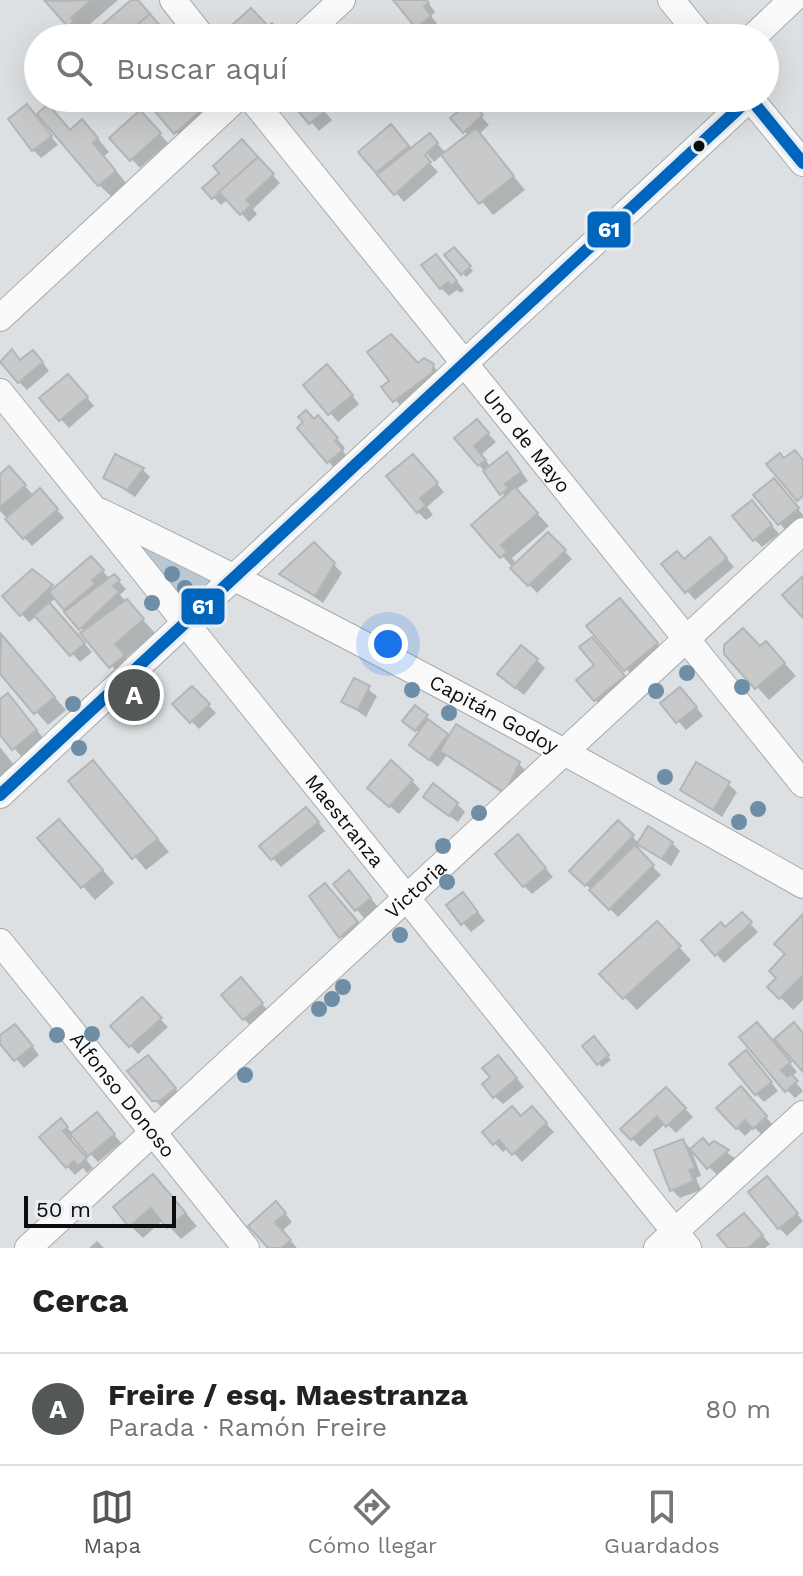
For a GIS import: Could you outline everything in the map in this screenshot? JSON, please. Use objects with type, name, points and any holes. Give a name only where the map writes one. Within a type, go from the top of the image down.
[{"type":"street","points":[[173,0],[192,24]]},
{"type":"street","points":[[316,24],[342,0]]},
{"type":"street","points":[[671,0],[691,24]]},
{"type":"street","points":[[767,24],[792,0]]},
{"type":"street","points":[[0,318],[222,112]]},
{"type":"street","name":"Uno de Mayo","points":[[262,112],[803,784]]},
{"type":"street","points":[[0,795],[735,112]]},
{"type":"street","points":[[761,112],[803,163]]},
{"type":"street","name":"Maestranza","points":[[0,392],[406,898],[673,1242]]},
{"type":"street","name":"Capitán Godoy","points":[[94,508],[236,577],[565,751],[803,885]]},
{"type":"street","name":"Victoria","points":[[28,1248],[803,531]]},
{"type":"street","name":"Alfonso Donoso","points":[[0,942],[246,1248]]},
{"type":"street","points":[[673,1242],[803,1114]]},
{"type":"shaded area","points":[[147,544],[214,575],[216,584],[194,605],[184,606],[140,549]]},
{"type":"building","points":[[44,0],[91,0],[71,18],[74,21],[71,24],[65,24]]},
{"type":"building","points":[[131,0],[138,0],[150,14],[138,24],[103,24]]},
{"type":"building","points":[[393,0],[426,0],[429,3],[424,6],[431,16],[421,24],[413,24]]},
{"type":"building","points":[[251,8],[266,24],[233,24]]},
{"type":"building","points":[[150,14],[159,24],[138,24]]},
{"type":"building","points":[[24,106],[24,112],[33,112],[52,136],[32,151],[8,119]]},
{"type":"building","points":[[55,112],[70,130],[82,119],[98,138],[93,143],[116,171],[98,186],[37,114]]},
{"type":"building","points":[[138,112],[142,112],[161,133],[130,161],[109,138]]},
{"type":"building","points":[[156,112],[199,112],[174,134]]},
{"type":"building","points":[[299,112],[324,112],[309,124]]},
{"type":"building","points":[[457,112],[480,112],[483,115],[463,133],[450,118]]},
{"type":"building","points":[[391,124],[409,146],[376,173],[358,152]]},
{"type":"building","points":[[476,128],[514,176],[479,204],[441,155]]},
{"type":"building","points":[[430,133],[438,143],[425,155],[431,162],[394,195],[377,175]]},
{"type":"building","points":[[242,139],[258,157],[212,199],[202,188],[219,173],[213,166]]},
{"type":"building","points":[[258,157],[274,174],[246,200],[251,205],[240,215],[219,192]]},
{"type":"building","points":[[454,247],[471,266],[461,275],[444,255]]},
{"type":"building","points":[[436,254],[457,281],[451,286],[448,282],[440,289],[421,265]]},
{"type":"building","points":[[391,334],[418,363],[424,358],[434,364],[432,373],[393,402],[381,387],[389,381],[367,352]]},
{"type":"building","points":[[12,349],[20,360],[33,350],[43,362],[18,383],[0,362]]},
{"type":"building","points":[[327,364],[353,395],[328,415],[303,385]]},
{"type":"building","points":[[68,374],[88,397],[59,421],[39,398]]},
{"type":"building","points":[[306,410],[314,419],[318,415],[338,438],[335,441],[343,450],[327,463],[297,428],[303,422],[298,417]]},
{"type":"building","points":[[477,419],[489,433],[474,446],[486,460],[478,466],[454,438]]},
{"type":"building","points":[[795,450],[803,460],[803,496],[797,501],[766,464],[780,453],[784,458]]},
{"type":"building","points":[[507,452],[521,472],[505,484],[509,488],[500,495],[483,471]]},
{"type":"building","points":[[115,454],[144,468],[127,490],[103,478]]},
{"type":"building","points":[[413,454],[438,483],[420,498],[426,505],[417,513],[386,476]]},
{"type":"building","points":[[9,466],[26,485],[0,507],[0,474]]},
{"type":"building","points":[[774,478],[799,508],[778,525],[753,495]]},
{"type":"building","points":[[515,487],[538,513],[501,545],[507,552],[500,558],[471,525]]},
{"type":"building","points":[[40,488],[58,509],[23,539],[5,519]]},
{"type":"building","points":[[752,500],[772,525],[753,541],[732,516]]},
{"type":"building","points":[[548,532],[566,550],[528,586],[510,568]]},
{"type":"building","points":[[710,537],[727,558],[685,593],[661,564],[677,551],[684,559]]},
{"type":"building","points":[[314,542],[335,563],[315,596],[279,574]]},
{"type":"building","points":[[91,556],[104,570],[92,580],[95,584],[64,610],[49,592]]},
{"type":"building","points":[[32,569],[53,585],[20,616],[2,596]]},
{"type":"building","points":[[114,574],[120,580],[113,586],[119,592],[79,630],[64,612]]},
{"type":"building","points":[[803,576],[803,618],[782,595]]},
{"type":"building","points":[[620,598],[658,643],[624,671],[586,626]]},
{"type":"building","points":[[127,599],[144,619],[115,644],[125,655],[109,668],[80,633]]},
{"type":"building","points":[[49,602],[85,643],[70,656],[34,615]]},
{"type":"building","points":[[743,628],[760,646],[766,641],[785,663],[755,689],[724,654],[724,645]]},
{"type":"building","points":[[1,634],[55,697],[34,714],[0,674]]},
{"type":"building","points":[[592,637],[625,676],[594,701],[576,680],[594,665],[579,647]]},
{"type":"building","points":[[521,645],[538,659],[515,688],[497,674]]},
{"type":"building","points":[[354,678],[370,686],[358,710],[341,702]]},
{"type":"building","points":[[192,686],[210,704],[190,723],[172,704]]},
{"type":"building","points":[[680,687],[697,707],[676,723],[660,703]]},
{"type":"building","points":[[8,693],[37,730],[12,750],[0,735],[0,699]]},
{"type":"building","points":[[415,705],[428,715],[415,731],[402,721]]},
{"type":"building","points":[[428,719],[448,734],[429,760],[409,745]]},
{"type":"building","points":[[456,724],[520,762],[505,793],[440,751]]},
{"type":"building","points":[[93,760],[158,839],[132,859],[68,781]]},
{"type":"building","points":[[391,760],[413,780],[389,807],[367,788]]},
{"type":"building","points":[[696,762],[730,782],[713,810],[680,790]]},
{"type":"building","points":[[433,783],[458,803],[449,816],[423,797]]},
{"type":"building","points":[[306,807],[319,822],[271,860],[259,846]]},
{"type":"building","points":[[59,819],[103,870],[81,888],[37,838]]},
{"type":"building","points":[[618,820],[634,835],[585,886],[569,871]]},
{"type":"building","points":[[648,826],[673,842],[662,859],[637,844]]},
{"type":"building","points":[[518,834],[546,868],[523,887],[495,854]]},
{"type":"building","points":[[635,845],[654,865],[609,910],[589,890]]},
{"type":"building","points":[[349,870],[371,898],[355,911],[333,884]]},
{"type":"building","points":[[325,883],[358,922],[339,938],[309,896]]},
{"type":"building","points":[[463,892],[478,912],[461,925],[446,905]]},
{"type":"building","points":[[742,912],[752,922],[715,956],[701,940],[721,922],[725,927]]},
{"type":"building","points":[[803,914],[803,975],[779,999],[767,987],[776,978],[769,971],[785,954],[774,944]]},
{"type":"building","points":[[657,921],[681,946],[623,999],[599,974]]},
{"type":"building","points":[[241,977],[263,1003],[243,1020],[221,995]]},
{"type":"building","points":[[142,997],[162,1018],[129,1047],[110,1026]]},
{"type":"building","points":[[757,1022],[791,1062],[781,1070],[787,1077],[791,1074],[798,1081],[785,1092],[739,1037]]},
{"type":"building","points":[[794,1022],[803,1033],[803,1072],[774,1039]]},
{"type":"building","points":[[15,1024],[33,1046],[14,1061],[0,1044],[0,1035]]},
{"type":"building","points":[[594,1036],[609,1055],[597,1065],[582,1046]]},
{"type":"building","points":[[746,1050],[772,1082],[755,1095],[729,1064]]},
{"type":"building","points":[[148,1055],[176,1088],[160,1101],[152,1101],[127,1071]]},
{"type":"building","points":[[498,1055],[517,1078],[493,1098],[482,1084],[490,1077],[482,1068]]},
{"type":"building","points":[[741,1086],[767,1116],[753,1129],[745,1120],[736,1129],[716,1108]]},
{"type":"building","points":[[666,1087],[686,1108],[666,1127],[657,1116],[631,1140],[620,1129]]},
{"type":"building","points":[[512,1106],[521,1116],[532,1106],[547,1123],[512,1155],[499,1140],[493,1145],[482,1132]]},
{"type":"building","points":[[97,1112],[115,1134],[88,1156],[70,1134]]},
{"type":"building","points":[[61,1118],[68,1127],[63,1131],[87,1158],[78,1166],[74,1161],[66,1168],[39,1137]]},
{"type":"building","points":[[703,1138],[709,1145],[714,1141],[729,1150],[707,1169],[690,1149]]},
{"type":"building","points":[[683,1139],[695,1168],[689,1170],[694,1181],[670,1191],[654,1150]]},
{"type":"building","points":[[153,1174],[186,1213],[167,1228],[151,1208],[129,1227],[113,1207]]},
{"type":"building","points":[[767,1176],[798,1213],[778,1229],[748,1192]]},
{"type":"building","points":[[276,1201],[286,1213],[275,1222],[291,1240],[282,1248],[268,1248],[248,1226]]},
{"type":"building","points":[[744,1213],[763,1235],[748,1248],[728,1248],[717,1235]]},
{"type":"transit line","name":"61","points":[[0,795],[735,112]]},
{"type":"transit line","name":"61","points":[[761,112],[803,163]]},
{"type":"place","name":"Freire / esq. Maestranza","points":[[134,695]]}]
